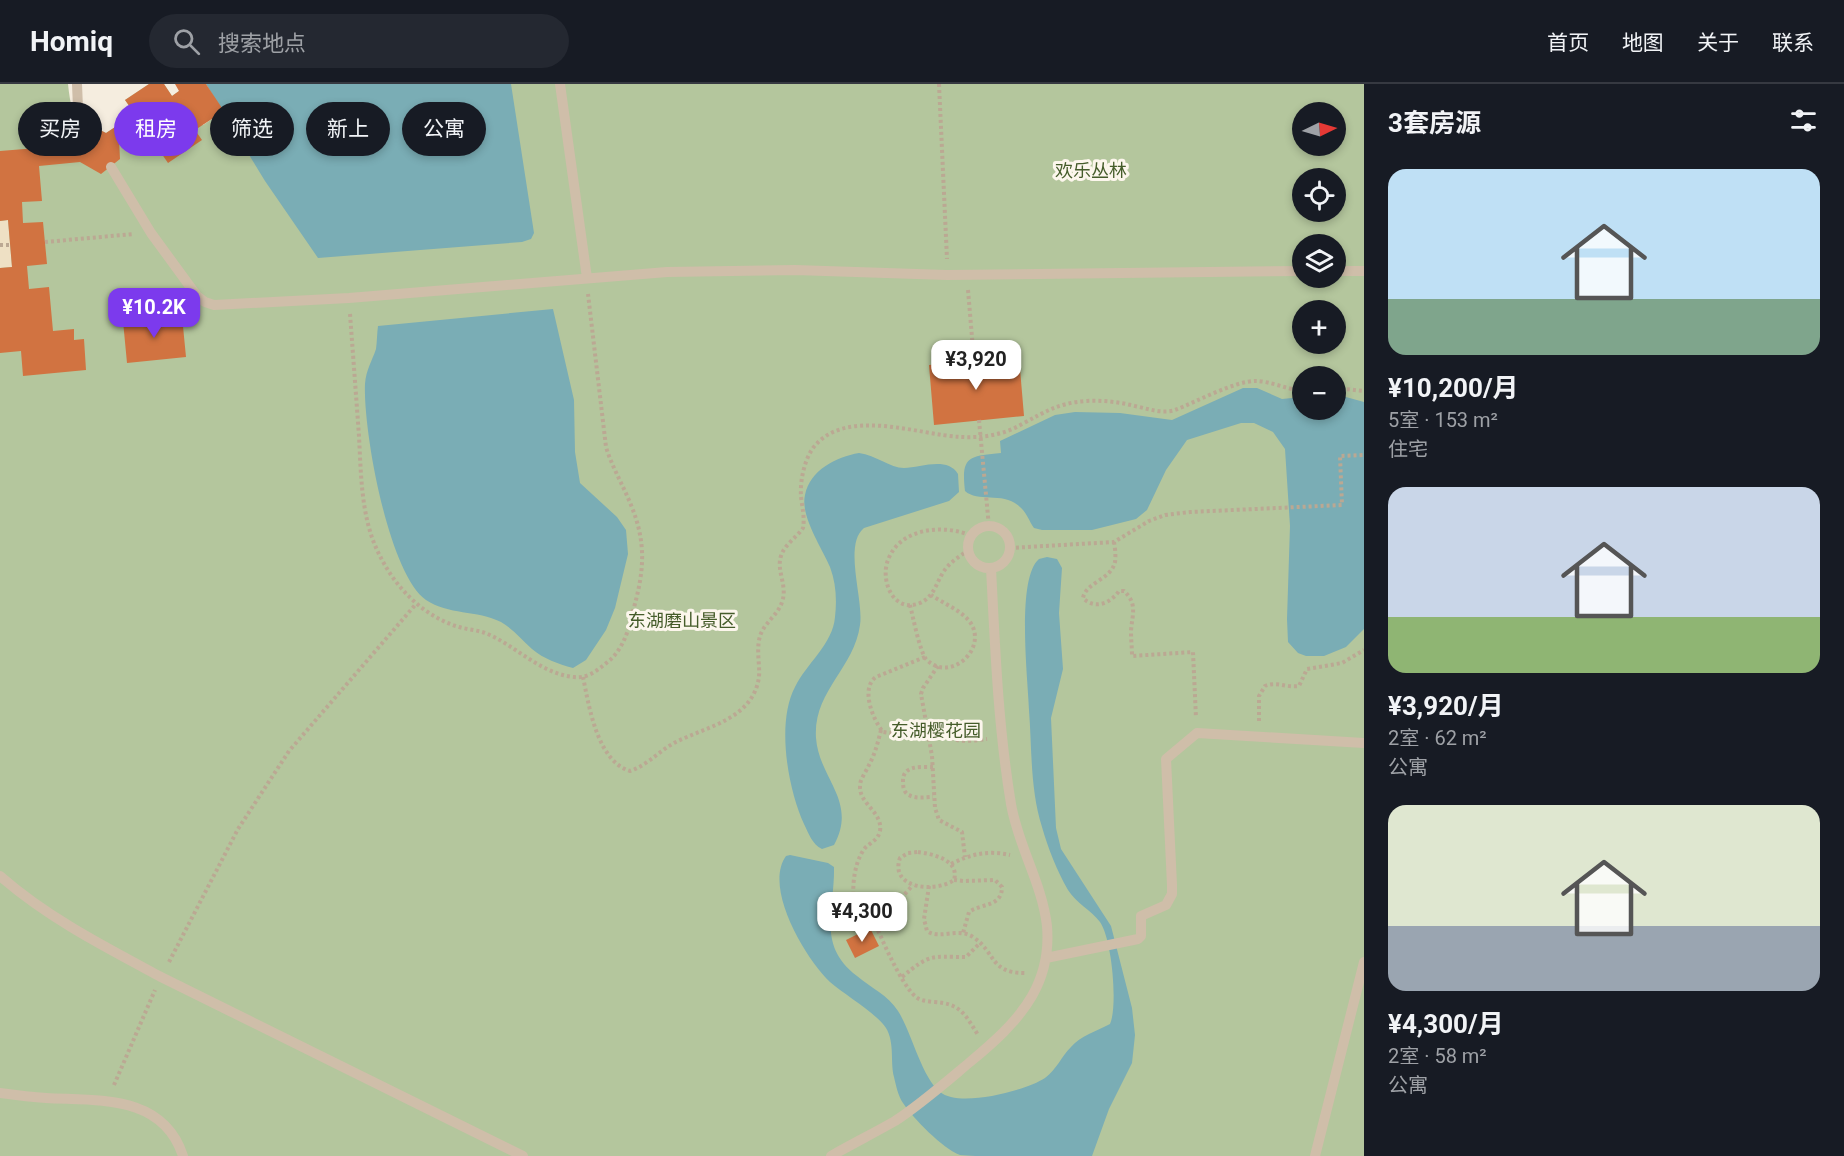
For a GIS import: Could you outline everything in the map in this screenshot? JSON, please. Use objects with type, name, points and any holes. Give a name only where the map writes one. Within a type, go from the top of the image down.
[{"type":"lane","points":[[77,84],[78,102]]},
{"type":"lane","points":[[560,84],[586,278]]},
{"type":"lane","points":[[111,167],[151,233],[197,297],[205,302],[225,306],[667,272],[795,270],[947,275],[1292,271]]},
{"type":"lane","points":[[1346,271],[1364,271]]},
{"type":"lane","points":[[988,527],[1002,531],[1008,538],[1010,548],[1004,562],[991,568],[984,568],[976,563],[969,550],[972,536],[979,529],[988,527]]},
{"type":"lane","points":[[831,1156],[896,1120],[986,1048],[1022,1010],[1035,991],[1042,974],[1048,940],[1045,916],[1020,843],[1011,804],[1003,739],[991,568]]},
{"type":"lane","points":[[1046,958],[1140,938],[1141,916],[1166,905],[1172,894],[1165,763],[1169,754],[1197,733],[1364,743]]},
{"type":"lane","points":[[0,876],[35,904],[102,946],[523,1156]]},
{"type":"lane","points":[[1315,1156],[1364,962]]},
{"type":"lane","points":[[0,1093],[46,1098],[108,1100],[148,1112],[159,1119],[172,1133],[183,1156]]},
{"type":"path","points":[[939,84],[947,275]]},
{"type":"path","points":[[45,242],[151,233]]},
{"type":"path","points":[[0,246],[10,245]]},
{"type":"path","points":[[966,274],[974,361]]},
{"type":"path","points":[[349,298],[361,477],[367,517],[377,550],[392,579],[416,604],[440,619],[459,627],[489,634],[550,671],[575,678],[596,671],[613,657],[627,635],[642,581],[643,560],[637,520],[606,447],[586,278]]},
{"type":"path","points":[[583,677],[596,732],[613,760],[630,771],[638,768],[674,742],[736,715],[748,704],[756,690],[760,637],[782,602],[784,594],[781,555],[786,545],[803,528],[801,488],[805,465],[814,447],[836,432],[865,426],[901,427],[959,437],[981,437],[1011,430],[1039,414],[1070,403],[1113,402],[1166,412],[1249,381],[1263,382],[1292,390]]},
{"type":"path","points":[[1346,389],[1364,391]]},
{"type":"path","points":[[979,420],[988,527]]},
{"type":"path","points":[[1010,548],[1114,542],[1149,521],[1165,515],[1342,505],[1340,456],[1364,455]]},
{"type":"path","points":[[969,550],[949,565],[931,596],[920,603],[909,605],[897,601],[888,588],[885,576],[886,565],[895,548],[912,536],[928,530],[947,529],[972,536]]},
{"type":"path","points":[[1114,542],[1115,557],[1112,569],[1085,591],[1083,598],[1089,603],[1101,603],[1112,600],[1119,591],[1124,591],[1129,596],[1134,607],[1131,629],[1132,656],[1193,652],[1197,733]]},
{"type":"path","points":[[909,605],[925,657],[938,666],[950,667],[960,664],[972,650],[974,637],[969,621],[931,596]]},
{"type":"path","points":[[108,1100],[161,977],[238,829],[290,751],[416,604]]},
{"type":"path","points":[[1259,737],[1259,702],[1261,691],[1265,686],[1271,684],[1299,686],[1307,669],[1342,663],[1364,650]]},
{"type":"path","points":[[913,885],[903,896],[855,906],[853,890],[856,869],[864,850],[878,837],[880,824],[877,816],[862,796],[860,787],[881,730],[871,706],[870,682],[885,673],[925,657]]},
{"type":"path","points":[[938,666],[922,691],[933,767],[933,797],[939,820],[962,832],[965,857]]},
{"type":"path","points":[[881,730],[890,733],[928,728],[962,741],[1003,739]]},
{"type":"path","points":[[933,767],[914,767],[907,770],[903,776],[903,784],[908,795],[933,797]]},
{"type":"path","points":[[954,880],[955,871],[951,864],[926,853],[912,852],[903,855],[898,861],[898,872],[902,880],[913,885],[944,885],[954,880],[995,880],[1002,887],[1001,895],[995,902],[969,912],[963,933]]},
{"type":"path","points":[[951,864],[965,857],[991,852],[1025,854]]},
{"type":"path","points":[[929,886],[924,919],[927,931],[934,934],[963,933],[974,938],[1002,969],[1012,973],[1042,974]]},
{"type":"path","points":[[866,903],[902,977],[917,999],[949,1004],[963,1012],[986,1048]]},
{"type":"path","points":[[902,977],[928,958],[940,955],[966,957],[980,944]]},
{"type":"green space","name":"东湖磨山景区","points":[[0,84],[68,84],[71,102],[18,102],[18,156],[102,156],[102,131],[106,133],[114,128],[114,156],[198,156],[198,118],[203,125],[210,120],[210,156],[294,156],[294,102],[218,102],[206,84],[1364,84],[1364,1156],[0,1156]]},
{"type":"green space","name":"东湖磨山景区","points":[[149,84],[164,84],[172,96],[179,91],[187,102],[126,102],[125,100]]},
{"type":"shaded area","points":[[8,220],[12,267],[0,268],[0,221]]},
{"type":"water","points":[[206,84],[511,84],[534,233],[531,239],[522,242],[318,258],[250,156],[294,156],[294,102],[217,102]]},
{"type":"water","points":[[553,309],[574,400],[575,452],[580,483],[617,517],[626,530],[628,554],[615,608],[606,630],[586,660],[573,668],[541,656],[501,622],[435,605],[426,600],[412,585],[389,532],[380,499],[365,405],[365,384],[376,349],[378,326]]},
{"type":"water","points":[[1243,388],[1257,388],[1282,399],[1292,398],[1292,420],[1346,420],[1346,397],[1364,402],[1364,629],[1346,647],[1324,656],[1306,656],[1298,653],[1288,642],[1290,526],[1285,449],[1273,432],[1254,423],[1241,423],[1187,440],[1166,470],[1147,510],[1136,519],[1092,530],[1034,528],[1024,512],[1014,502],[977,496],[965,491],[964,471],[969,460],[981,455],[1001,453],[1000,441],[1055,415],[1075,412],[1120,413],[1172,420]]},
{"type":"water","points":[[859,453],[904,468],[933,464],[947,465],[958,474],[959,492],[949,501],[864,528],[858,536],[855,560],[860,625],[850,655],[827,693],[817,721],[816,738],[819,753],[840,803],[842,815],[834,845],[822,849],[811,838],[798,810],[789,775],[785,737],[789,702],[795,687],[829,636],[836,611],[836,592],[832,573],[809,522],[804,503],[808,486],[818,472],[833,461]]},
{"type":"water","points":[[1047,557],[1057,559],[1062,568],[1059,613],[1063,669],[1051,718],[1056,828],[1061,849],[1111,926],[1132,1008],[1135,1035],[1132,1063],[1109,1109],[1092,1156],[960,1155],[929,1132],[901,1100],[894,1077],[891,1046],[886,1028],[868,1010],[830,982],[799,940],[783,904],[780,870],[786,856],[790,855],[828,863],[834,867],[830,926],[836,952],[844,964],[857,976],[894,1005],[903,1020],[927,1076],[940,1092],[949,1097],[992,1096],[1036,1083],[1056,1067],[1075,1043],[1110,1024],[1114,988],[1108,943],[1100,922],[1075,899],[1064,883],[1047,843],[1035,798],[1025,607],[1032,570],[1039,559]]},
{"type":"building","points":[[149,84],[164,84],[172,96],[179,91],[175,84],[206,84],[218,102],[210,102],[210,120],[198,128],[198,102],[126,102],[125,100]]},
{"type":"building","points":[[114,128],[114,156],[120,156],[120,159],[101,174],[80,162],[39,166],[42,201],[22,202],[23,223],[43,222],[47,264],[27,266],[29,289],[49,287],[53,331],[74,329],[74,340],[84,339],[86,370],[23,376],[21,351],[0,353],[0,268],[12,267],[8,220],[0,221],[0,151],[18,150],[18,156],[102,156],[102,131],[106,133]]},
{"type":"building","points":[[163,156],[178,156],[168,163]]},
{"type":"building","points":[[182,316],[186,357],[127,363],[123,321]]},
{"type":"building","points":[[1019,357],[1024,416],[934,425],[929,365]]},
{"type":"building","points":[[870,928],[879,946],[855,958],[846,940]]},
{"type":"park label","name":"欢乐丛林","points":[[1091,170]]},
{"type":"park label","name":"东湖樱花园","points":[[936,730]]}]
